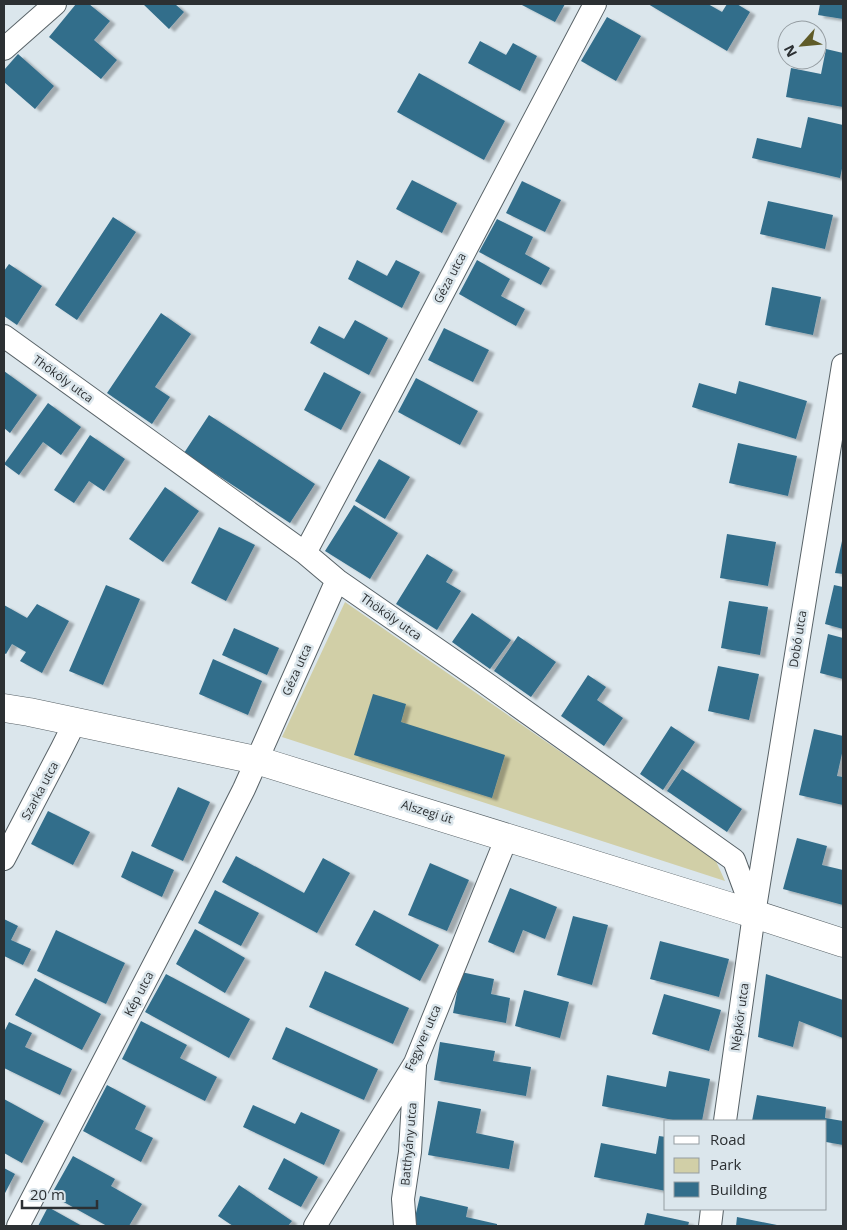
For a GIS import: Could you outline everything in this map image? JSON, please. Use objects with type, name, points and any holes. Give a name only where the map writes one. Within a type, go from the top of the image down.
[{"type":"main road","name":"Alszegi út","points":[[4,708],[256,760],[843,943]]},
{"type":"street","points":[[4,49],[55,4]]},
{"type":"street","name":"Géza utca","points":[[305,553],[595,4]]},
{"type":"street","name":"Thököly utca","points":[[4,336],[305,553],[337,580],[480,679],[734,860],[754,914]]},
{"type":"street","name":"Dobó utca","points":[[754,914],[843,365]]},
{"type":"street","name":"Géza utca","points":[[256,760],[337,580]]},
{"type":"street","name":"Szarka utca","points":[[4,859],[75,722]]},
{"type":"street","name":"Kép utca","points":[[18,1226],[202,872],[244,789],[256,760]]},
{"type":"street","name":"Fegyver utca","points":[[314,1226],[415,1063],[507,837]]},
{"type":"street","name":"Népkör utca","points":[[725,1120],[754,914]]},
{"type":"street","name":"Batthyány utca","points":[[405,1226],[403,1198],[410,1152],[415,1063]]},
{"type":"street","points":[[710,1226],[712,1210]]},
{"type":"green space","points":[[345,602],[715,859],[725,881],[282,737]]},
{"type":"building","points":[[76,4],[89,4],[110,21],[94,40],[117,60],[101,79],[49,37]]},
{"type":"building","points":[[143,4],[175,4],[184,12],[169,29]]},
{"type":"building","points":[[520,4],[565,4],[555,22]]},
{"type":"building","points":[[648,4],[708,4],[722,12],[727,4],[737,4],[750,12],[727,51]]},
{"type":"building","points":[[820,4],[843,4],[843,19],[818,15]]},
{"type":"building","points":[[607,17],[641,36],[616,81],[581,61]]},
{"type":"building","points":[[480,41],[506,55],[513,43],[537,56],[520,91],[468,63]]},
{"type":"building","points":[[827,49],[843,53],[843,107],[786,97],[791,70],[821,74],[822,70],[827,70]]},
{"type":"building","points":[[18,54],[54,86],[35,109],[4,82],[4,70]]},
{"type":"building","points":[[419,73],[505,121],[484,160],[397,112]]},
{"type":"building","points":[[808,117],[843,125],[843,164],[840,178],[752,158],[757,138],[801,148]]},
{"type":"building","points":[[412,180],[457,203],[442,233],[396,209]]},
{"type":"building","points":[[522,181],[561,200],[545,232],[506,213]]},
{"type":"building","points":[[768,201],[833,215],[825,249],[760,234]]},
{"type":"building","points":[[113,217],[136,232],[77,320],[55,305]]},
{"type":"building","points":[[497,219],[533,237],[525,254],[550,268],[541,285],[479,252]]},
{"type":"building","points":[[357,260],[387,276],[396,260],[420,272],[402,308],[348,279]]},
{"type":"building","points":[[477,260],[510,279],[501,296],[525,309],[516,326],[459,294]]},
{"type":"building","points":[[9,264],[42,286],[17,325],[4,316],[4,271]]},
{"type":"building","points":[[772,287],[821,297],[813,335],[765,325]]},
{"type":"building","points":[[161,313],[191,334],[155,387],[170,397],[152,424],[107,393]]},
{"type":"building","points":[[355,320],[388,338],[369,375],[310,343],[319,326],[344,339]]},
{"type":"building","points":[[444,328],[489,350],[473,382],[428,360]]},
{"type":"building","points":[[4,371],[37,395],[10,433],[4,428]]},
{"type":"building","points":[[324,372],[361,392],[341,430],[304,410]]},
{"type":"building","points":[[416,378],[478,411],[460,445],[398,412]]},
{"type":"building","points":[[739,381],[807,401],[796,439],[692,407],[699,383],[736,394]]},
{"type":"building","points":[[48,403],[81,427],[61,455],[43,442],[19,475],[4,464]]},
{"type":"building","points":[[209,415],[315,484],[290,523],[184,453]]},
{"type":"building","points":[[90,435],[125,459],[104,491],[89,481],[74,503],[54,490]]},
{"type":"building","points":[[738,443],[797,456],[788,496],[729,483]]},
{"type":"building","points":[[379,459],[410,477],[385,519],[355,501]]},
{"type":"building","points":[[165,487],[199,511],[163,562],[129,539]]},
{"type":"building","points":[[354,505],[398,533],[370,579],[325,551]]},
{"type":"building","points":[[219,527],[255,545],[226,601],[191,583]]},
{"type":"building","points":[[727,534],[776,542],[768,586],[720,578]]},
{"type":"building","points":[[843,541],[843,574],[835,573]]},
{"type":"building","points":[[427,554],[453,570],[446,582],[461,591],[437,630],[396,604]]},
{"type":"building","points":[[106,585],[140,599],[103,685],[69,671]]},
{"type":"building","points":[[834,585],[843,587],[843,629],[825,624]]},
{"type":"building","points":[[729,601],[768,607],[760,655],[721,648]]},
{"type":"building","points":[[37,604],[69,621],[42,673],[20,661],[26,652],[12,644],[6,654],[4,653],[4,605],[27,618]]},
{"type":"building","points":[[472,613],[511,640],[490,669],[452,642]]},
{"type":"building","points":[[234,628],[279,648],[267,675],[222,655]]},
{"type":"building","points":[[828,634],[843,638],[843,679],[820,673]]},
{"type":"building","points":[[518,636],[556,662],[531,697],[494,671]]},
{"type":"building","points":[[213,659],[262,681],[248,715],[199,694]]},
{"type":"building","points":[[718,666],[759,674],[749,720],[708,711]]},
{"type":"building","points":[[588,675],[606,687],[597,700],[623,718],[604,746],[561,716]]},
{"type":"building","points":[[373,694],[406,704],[401,722],[505,755],[492,798],[354,755]]},
{"type":"building","points":[[671,726],[695,742],[663,790],[640,774]]},
{"type":"building","points":[[814,729],[843,736],[843,749],[837,776],[843,777],[843,805],[799,795]]},
{"type":"building","points":[[682,769],[742,809],[727,832],[667,791]]},
{"type":"building","points":[[178,787],[210,802],[183,861],[151,846]]},
{"type":"building","points":[[48,811],[90,832],[73,865],[31,844]]},
{"type":"building","points":[[797,838],[827,846],[822,865],[843,870],[843,905],[783,889]]},
{"type":"building","points":[[132,851],[174,870],[162,897],[121,877]]},
{"type":"building","points":[[236,856],[304,893],[323,858],[350,873],[317,933],[222,882]]},
{"type":"building","points":[[430,863],[469,880],[447,931],[408,915]]},
{"type":"building","points":[[510,888],[557,907],[545,939],[523,930],[514,953],[488,942]]},
{"type":"building","points":[[215,890],[259,913],[241,946],[198,923]]},
{"type":"building","points":[[374,910],[439,945],[420,981],[355,945]]},
{"type":"building","points":[[573,916],[608,925],[592,985],[557,975]]},
{"type":"building","points":[[4,919],[18,926],[11,940],[31,949],[23,965],[4,956]]},
{"type":"building","points":[[195,929],[245,958],[225,993],[176,964]]},
{"type":"building","points":[[56,930],[125,963],[106,1004],[37,971]]},
{"type":"building","points":[[660,941],[729,959],[719,997],[650,979]]},
{"type":"building","points":[[325,971],[409,1008],[393,1044],[309,1007]]},
{"type":"building","points":[[461,972],[494,979],[491,994],[510,998],[506,1023],[453,1013]]},
{"type":"building","points":[[166,974],[250,1019],[229,1058],[145,1012]]},
{"type":"building","points":[[766,974],[843,1000],[843,1038],[799,1021],[793,1047],[758,1037]]},
{"type":"building","points":[[35,978],[101,1014],[82,1050],[15,1015]]},
{"type":"building","points":[[524,990],[569,1002],[560,1038],[515,1026]]},
{"type":"building","points":[[664,994],[721,1010],[709,1051],[652,1034]]},
{"type":"building","points":[[141,1021],[187,1045],[180,1058],[217,1077],[205,1101],[122,1059]]},
{"type":"building","points":[[9,1022],[32,1033],[25,1047],[72,1069],[60,1095],[4,1068],[4,1032]]},
{"type":"building","points":[[286,1027],[378,1069],[364,1100],[272,1059]]},
{"type":"building","points":[[440,1042],[495,1051],[493,1061],[531,1067],[526,1096],[434,1080]]},
{"type":"building","points":[[669,1071],[710,1079],[702,1120],[673,1120],[602,1106],[607,1075],[666,1087]]},
{"type":"building","points":[[107,1085],[146,1106],[135,1129],[153,1138],[141,1162],[83,1131]]},
{"type":"building","points":[[757,1095],[826,1107],[825,1118],[843,1121],[843,1145],[827,1142],[827,1120],[752,1120]]},
{"type":"building","points":[[4,1099],[44,1121],[22,1163],[4,1153]]},
{"type":"building","points":[[438,1101],[481,1109],[476,1133],[514,1141],[509,1169],[428,1155]]},
{"type":"building","points":[[253,1105],[295,1124],[301,1112],[340,1130],[324,1165],[243,1127]]},
{"type":"building","points":[[659,1136],[664,1137],[664,1191],[594,1177],[601,1143],[656,1154]]},
{"type":"building","points":[[73,1156],[115,1179],[111,1186],[142,1204],[129,1226],[107,1226],[51,1195]]},
{"type":"building","points":[[284,1158],[318,1177],[301,1207],[268,1189]]},
{"type":"building","points":[[4,1168],[15,1174],[4,1195]]},
{"type":"building","points":[[239,1185],[292,1221],[288,1226],[233,1226],[218,1216]]},
{"type":"building","points":[[420,1196],[468,1207],[466,1217],[497,1224],[497,1226],[413,1226]]},
{"type":"building","points":[[48,1207],[82,1226],[38,1226]]},
{"type":"building","points":[[647,1213],[689,1222],[688,1226],[644,1226]]},
{"type":"building","points":[[737,1217],[777,1225],[777,1226],[736,1226]]}]
